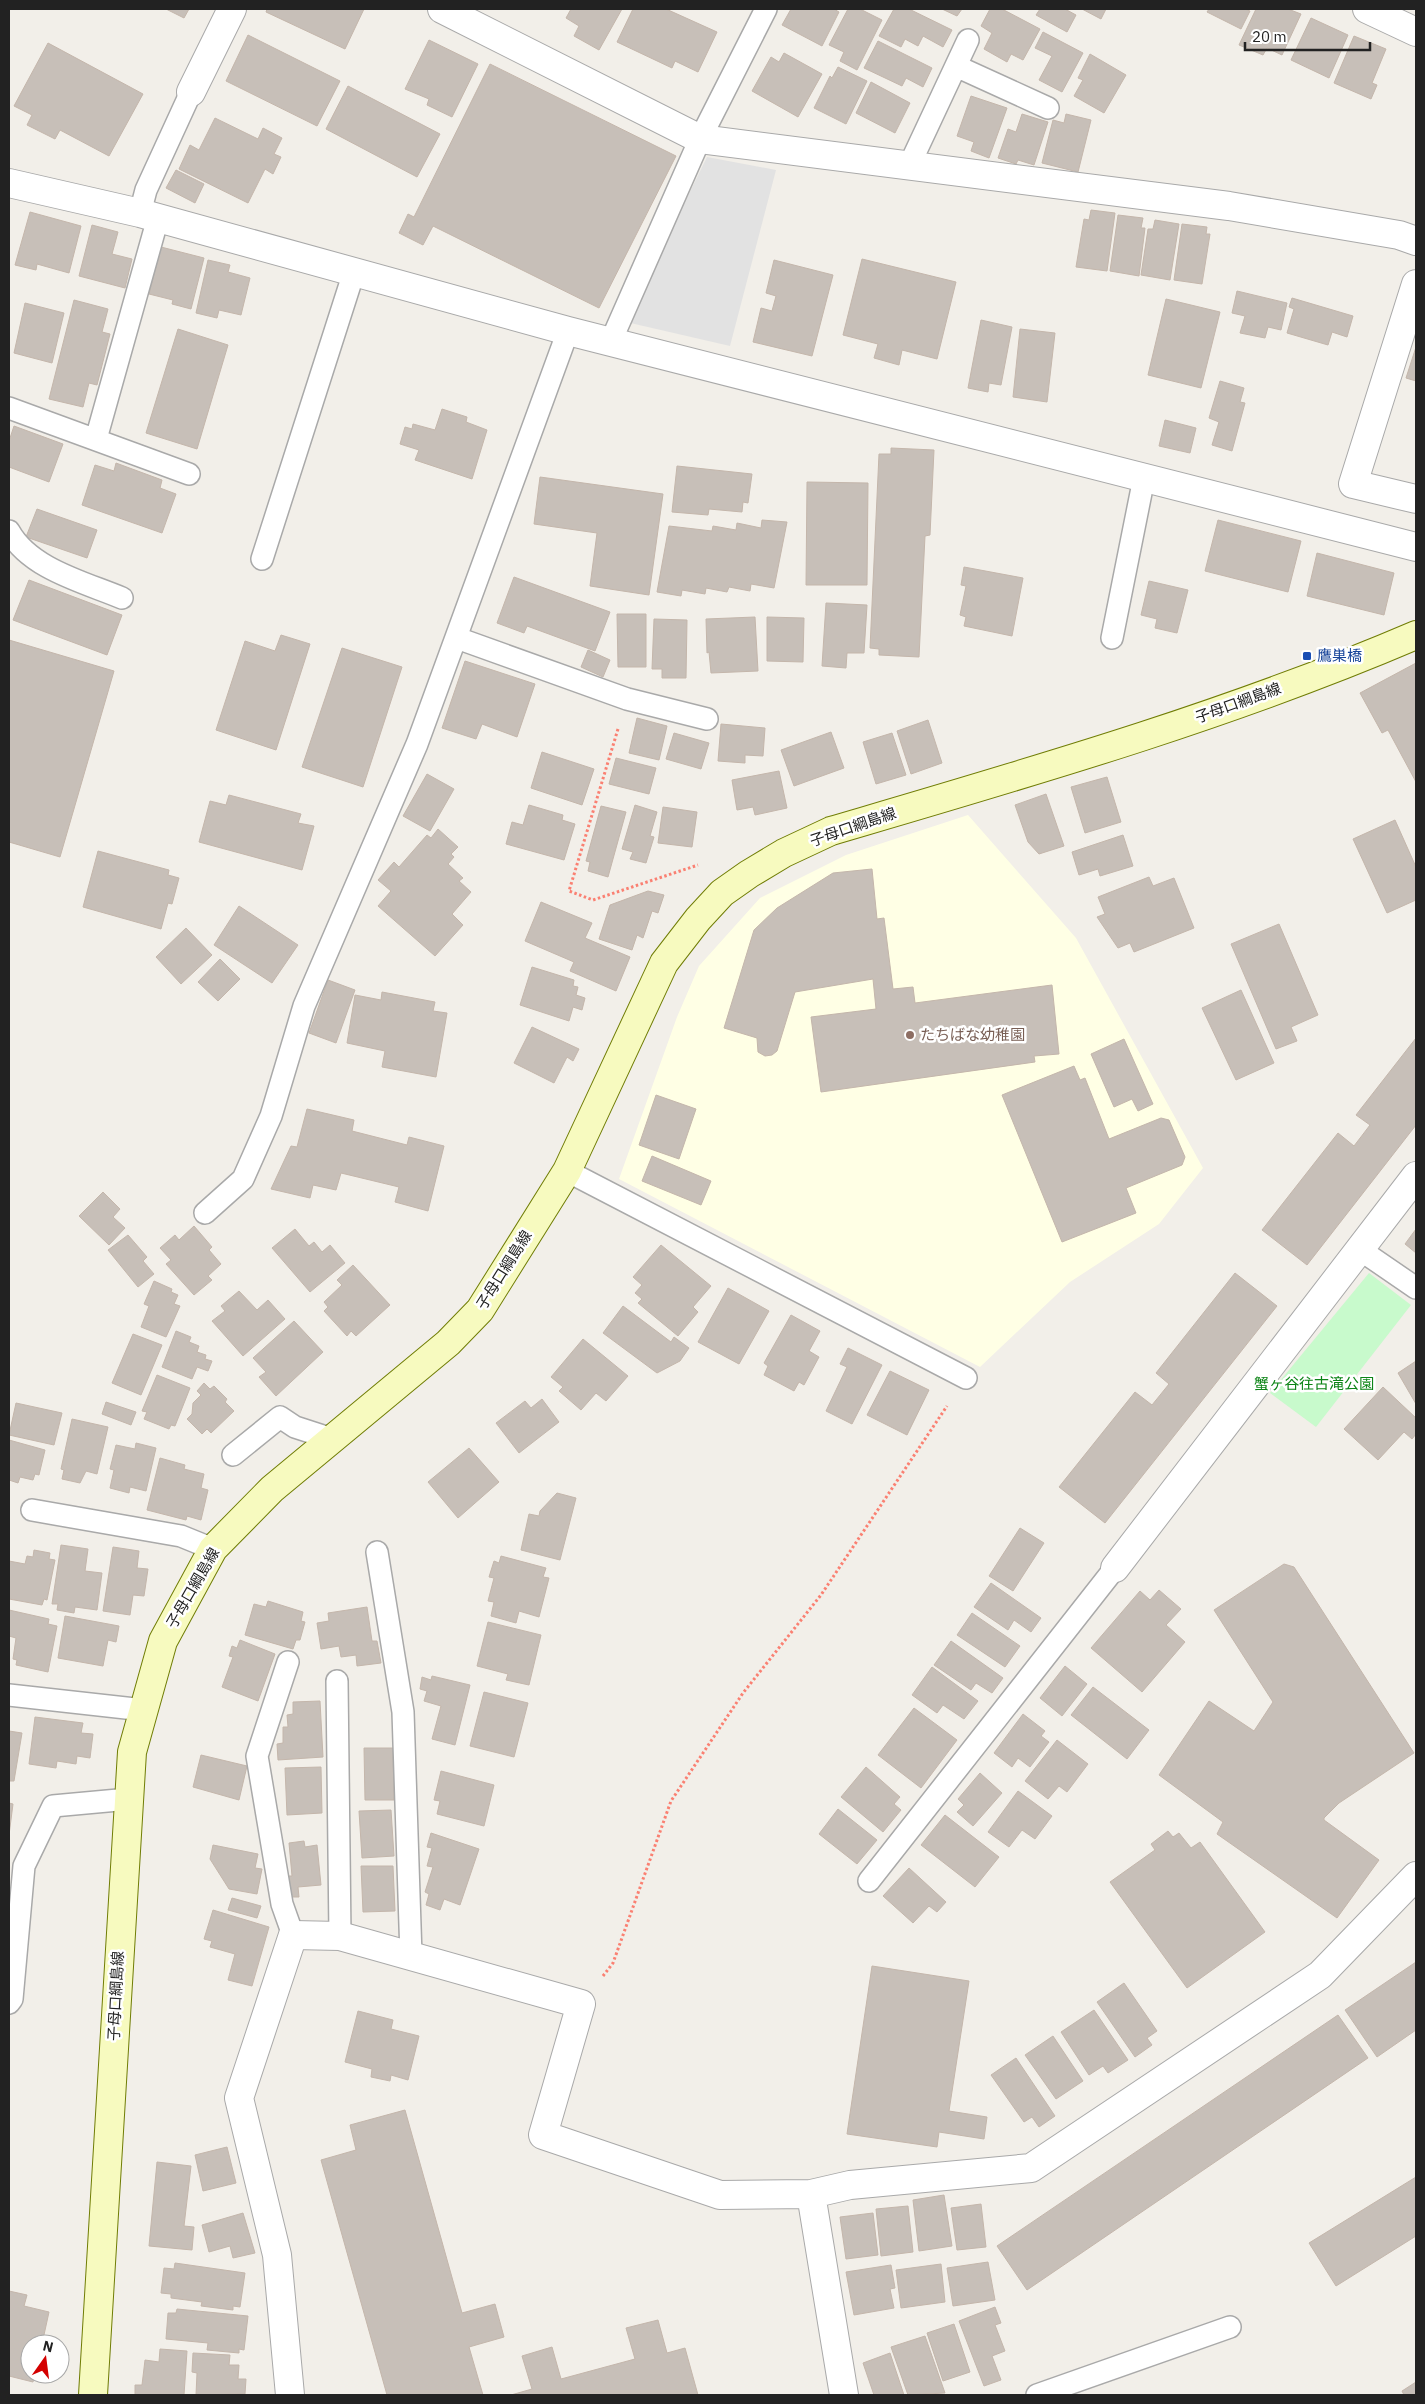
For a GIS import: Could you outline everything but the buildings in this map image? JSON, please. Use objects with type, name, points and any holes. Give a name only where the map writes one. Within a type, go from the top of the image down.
[{"type":"main road","name":"子母口綱島線","points":[[93,2395],[132,1752],[163,1640],[213,1549],[272,1489],[448,1343],[480,1310],[567,1170],[664,964],[698,919],[722,893],[784,852],[831,831],[1210,714],[1366,657],[1416,635]]},
{"type":"street","points":[[192,92],[232,9]]},
{"type":"street","points":[[442,9],[700,139],[1229,206],[1399,235],[1416,241]]},
{"type":"street","points":[[1367,9],[1416,32]]},
{"type":"street","points":[[9,183],[149,216],[568,331],[1416,547]]},
{"type":"street","points":[[1416,284],[1353,484],[1416,499]]},
{"type":"street","points":[[1116,1568],[1359,1248],[1416,1176]]},
{"type":"street","points":[[290,2395],[277,2255],[239,2098],[293,1935],[340,1936],[581,2004],[543,2135],[720,2195],[811,2194],[850,2185],[1031,2168],[1320,1975],[1416,1876]]},
{"type":"street","points":[[811,2194],[844,2395]]},
{"type":"lane","points":[[611,341],[700,139],[766,9]]},
{"type":"lane","points":[[909,166],[968,40]]},
{"type":"lane","points":[[956,66],[1048,108]]},
{"type":"lane","points":[[96,439],[149,216],[146,190],[192,92]]},
{"type":"lane","points":[[262,559],[354,272]]},
{"type":"lane","points":[[205,1213],[243,1179],[271,1116],[304,1006],[417,744],[568,331]]},
{"type":"lane","points":[[9,408],[189,474]]},
{"type":"lane","points":[[1112,638],[1144,478]]},
{"type":"lane","points":[[9,531],[14,541],[40,563],[122,598]]},
{"type":"lane","points":[[457,638],[627,700],[707,719]]},
{"type":"lane","points":[[567,1170],[966,1378]]},
{"type":"lane","points":[[1359,1248],[1416,1288]]},
{"type":"lane","points":[[233,1454],[280,1417],[295,1427],[332,1439]]},
{"type":"lane","points":[[32,1510],[181,1536],[213,1549]]},
{"type":"lane","points":[[377,1552],[403,1712],[411,1956]]},
{"type":"lane","points":[[869,1881],[1116,1568]]},
{"type":"lane","points":[[288,1662],[257,1756],[282,1904],[293,1935]]},
{"type":"lane","points":[[337,1681],[340,1936]]},
{"type":"lane","points":[[9,1695],[144,1710]]},
{"type":"lane","points":[[9,2003],[12,1999],[24,1866],[53,1806],[129,1799]]},
{"type":"lane","points":[[1037,2395],[1230,2327]]},
{"type":"path","points":[[627,700],[569,892],[593,900],[709,862],[724,862],[749,874]]},
{"type":"path","points":[[581,2004],[614,1963],[671,1801],[743,1693],[821,1596],[966,1378]]},
{"type":"shaded area","points":[[707,157],[776,170],[730,346],[626,322]]},
{"type":"shaded area","points":[[968,815],[1076,938],[1203,1168],[1159,1224],[1070,1282],[980,1367],[619,1179],[677,1017],[699,966],[760,898],[846,855]]},
{"type":"green space","name":"蟹ヶ谷往古滝公園","points":[[1369,1273],[1411,1305],[1316,1427],[1270,1393]]},
{"type":"place","name":"鷹巣橋","points":[[1307,656]]},
{"type":"place","name":"たちばな幼稚園","points":[[910,1035]]}]
